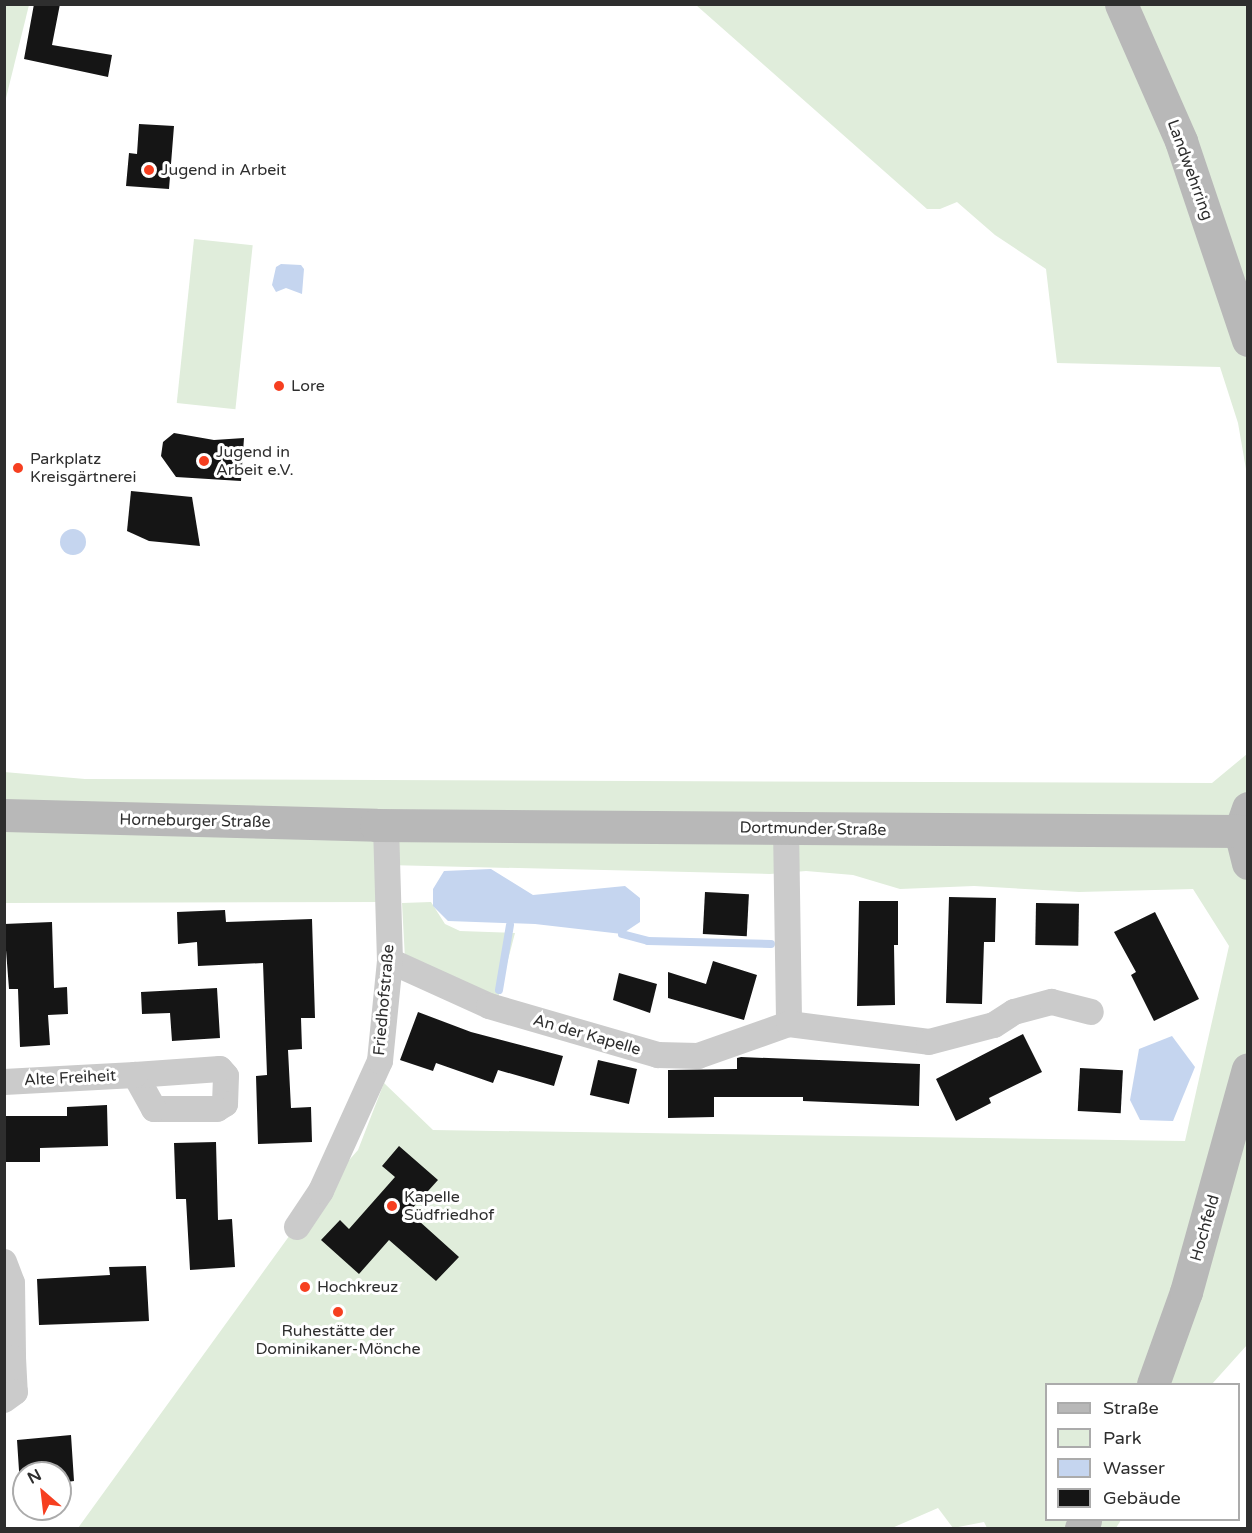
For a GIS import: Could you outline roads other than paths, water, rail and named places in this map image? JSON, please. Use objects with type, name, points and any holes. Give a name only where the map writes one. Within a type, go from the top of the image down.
[{"type":"street","name":"Landwehrring","points":[[1121,4],[1181,141],[1248,340]]},
{"type":"street","name":"Horneburger Straße","points":[[4,815],[386,825]]},
{"type":"street","name":"Dortmunder Straße","points":[[386,825],[786,828],[1244,820]]},
{"type":"street","points":[[1244,820],[1248,863]]},
{"type":"street","name":"Friedhofstraße","points":[[297,1227],[321,1191],[380,1061],[390,961],[386,825]]},
{"type":"street","points":[[786,828],[789,1024]]},
{"type":"street","name":"An der Kapelle","points":[[390,961],[489,1006],[658,1056],[698,1056],[789,1024],[929,1042],[994,1025],[1014,1012],[1052,1002],[1091,1012]]},
{"type":"street","name":"Hochfeld","points":[[1153,1383],[1186,1293],[1248,1069]]},
{"type":"street","name":"Alte Freiheit","points":[[4,1082],[135,1075]]},
{"type":"street","points":[[4,1262],[12,1283],[9,1358],[15,1392],[4,1400]]},
{"type":"water","points":[[281,264],[301,265],[304,269],[302,294],[286,288],[276,292],[272,285],[276,267]]},
{"type":"water","points":[[73,529],[82,533],[86,542],[82,551],[73,555],[64,551],[60,542],[64,533]]},
{"type":"water","points":[[491,869],[533,895],[625,886],[640,898],[640,922],[622,934],[535,924],[448,921],[433,906],[433,889],[444,871]]},
{"type":"water","points":[[1172,1036],[1195,1067],[1173,1121],[1140,1120],[1130,1100],[1139,1049]]},
{"type":"waterway","points":[[499,990],[510,925]]},
{"type":"waterway","points":[[622,934],[648,941],[771,944]]},
{"type":"place","name":"Jugend in Arbeit","points":[[149,170]]},
{"type":"place","name":"Lore","points":[[279,386]]},
{"type":"place","name":"Jugend in Arbeit e.V.","points":[[204,461]]},
{"type":"place","name":"Parkplatz Kreisgärtnerei","points":[[18,468]]},
{"type":"place","name":"Kapelle Südfriedhof","points":[[392,1206]]},
{"type":"place","name":"Hochkreuz","points":[[305,1287]]},
{"type":"place","name":"Ruhestätte der Dominikaner-Mönche","points":[[338,1312]]}]
